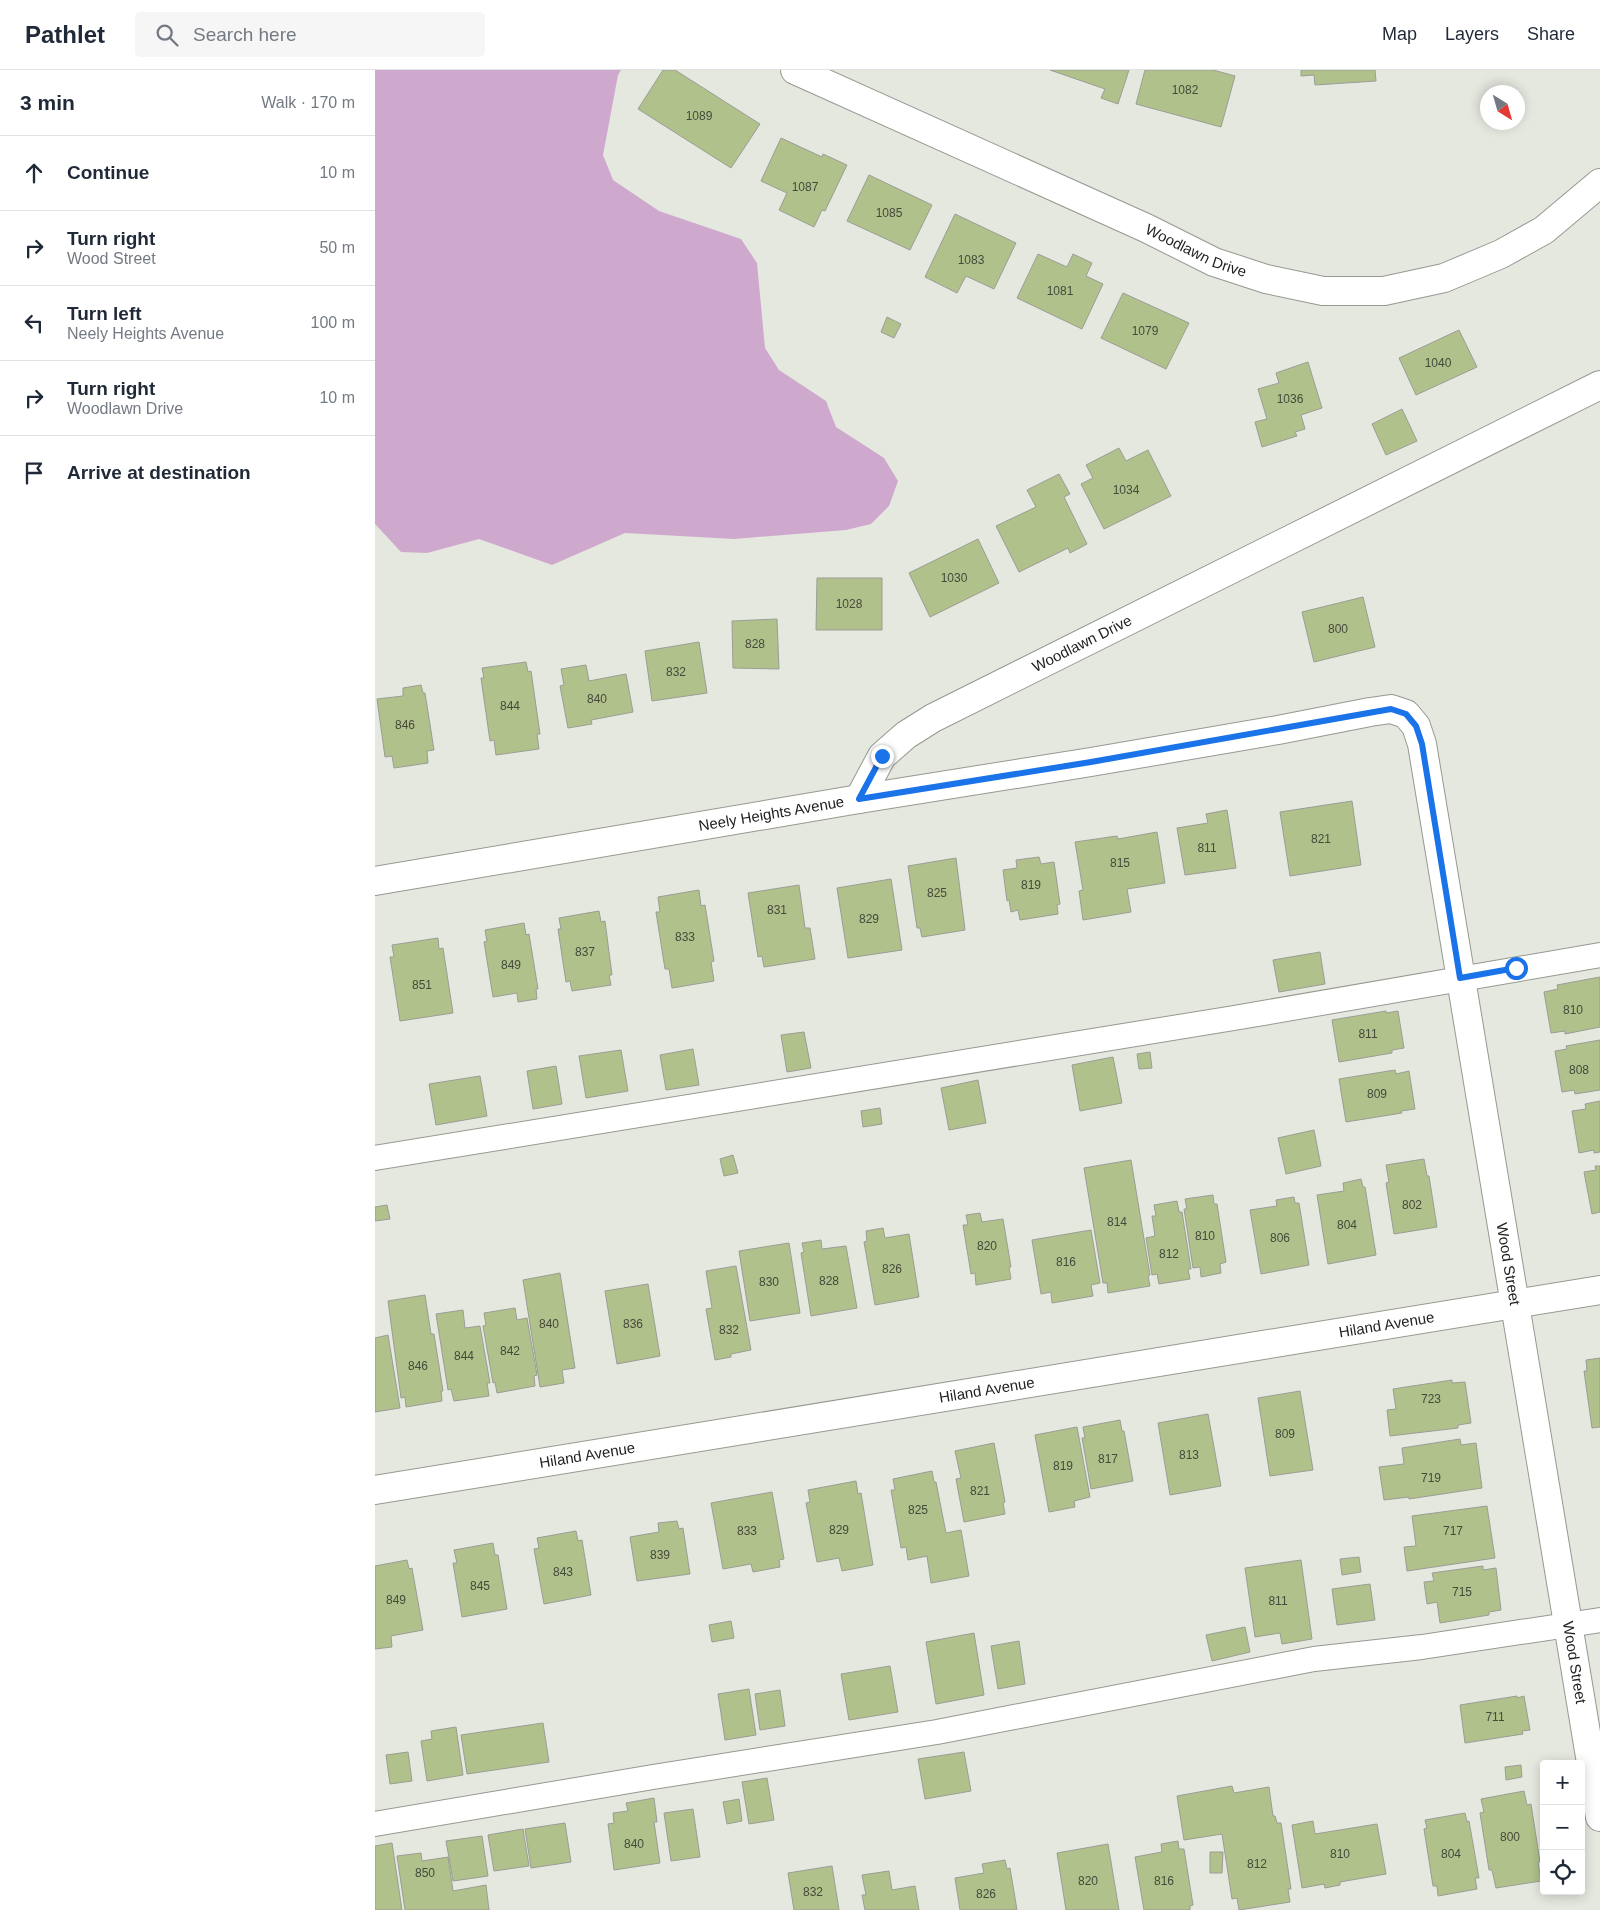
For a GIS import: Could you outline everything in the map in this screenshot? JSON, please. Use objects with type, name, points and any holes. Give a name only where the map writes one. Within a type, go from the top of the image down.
[{"type":"street","name":"Woodlawn Drive","points":[[795,70],[1129,220],[1213,262],[1266,279],[1323,291],[1385,291],[1444,278],[1501,254],[1544,230],[1600,183]]},
{"type":"street","name":"Woodlawn Drive","points":[[859,799],[882,756],[906,735],[933,718],[1600,385]]},
{"type":"street","name":"Neely Heights Avenue","points":[[375,881],[859,799],[1091,762],[1370,712],[1391,709],[1406,714]]},
{"type":"street","name":"Wood Street","points":[[1406,714],[1416,726],[1422,744],[1600,1817]]},
{"type":"street","name":"Hiland Avenue","points":[[375,1490],[1600,1290]]},
{"type":"lane","points":[[375,1158],[1234,1018],[1600,955]]},
{"type":"lane","points":[[375,1824],[937,1732],[1315,1659],[1422,1647],[1600,1620]]},
{"type":"shaded area","points":[[375,70],[621,70],[618,75],[603,155],[613,180],[659,211],[741,239],[757,263],[765,348],[779,370],[826,401],[836,427],[884,458],[898,481],[889,506],[871,524],[846,530],[734,539],[625,533],[552,565],[479,539],[427,553],[401,552],[375,524]]},
{"type":"building","points":[[663,70],[675,70],[760,124],[731,168],[638,109]]},
{"type":"building","points":[[1050,70],[1129,70],[1118,104],[1101,98],[1105,89]]},
{"type":"building","points":[[1145,70],[1213,70],[1235,76],[1221,127],[1136,104]]},
{"type":"building","points":[[1301,70],[1375,70],[1376,81],[1315,85],[1314,75],[1301,76]]},
{"type":"building","points":[[781,138],[822,157],[823,154],[847,165],[825,211],[822,210],[814,227],[779,210],[787,193],[761,181]]},
{"type":"building","points":[[869,175],[932,205],[910,250],[847,221]]},
{"type":"building","points":[[955,214],[1016,243],[994,289],[966,276],[957,293],[925,277]]},
{"type":"building","points":[[1038,254],[1067,267],[1073,254],[1092,263],[1086,276],[1103,284],[1082,329],[1017,298]]},
{"type":"building","points":[[1123,293],[1189,323],[1166,369],[1101,338]]},
{"type":"building","points":[[887,317],[901,324],[894,338],[881,332]]},
{"type":"building","points":[[1459,330],[1477,367],[1416,395],[1399,358]]},
{"type":"building","points":[[1308,362],[1322,408],[1301,415],[1305,429],[1295,432],[1297,436],[1262,447],[1255,422],[1267,419],[1258,389],[1279,383],[1276,373]]},
{"type":"building","points":[[1402,409],[1417,441],[1386,455],[1372,424]]},
{"type":"building","points":[[1119,448],[1126,461],[1148,450],[1171,496],[1104,529],[1081,484],[1093,478],[1086,465]]},
{"type":"building","points":[[1059,474],[1070,494],[1064,497],[1087,544],[1070,553],[1068,548],[1019,572],[996,526],[1036,507],[1027,490]]},
{"type":"building","points":[[978,539],[999,583],[930,617],[909,573]]},
{"type":"building","points":[[817,578],[882,578],[882,630],[816,630]]},
{"type":"building","points":[[1363,597],[1375,647],[1314,662],[1302,612]]},
{"type":"building","points":[[777,619],[779,669],[733,668],[732,621]]},
{"type":"building","points":[[699,642],[707,693],[652,701],[645,651]]},
{"type":"building","points":[[526,662],[528,672],[531,671],[540,734],[537,734],[539,749],[496,755],[494,740],[490,741],[481,678],[484,678],[482,668]]},
{"type":"building","points":[[586,665],[589,681],[626,674],[633,712],[591,720],[592,724],[568,728],[560,686],[564,685],[561,669]]},
{"type":"building","points":[[421,685],[423,693],[425,693],[434,750],[427,751],[428,763],[394,768],[392,756],[385,757],[377,699],[403,696],[403,688]]},
{"type":"building","points":[[1352,801],[1361,865],[1290,876],[1280,812]]},
{"type":"building","points":[[1227,810],[1236,868],[1185,875],[1177,828],[1208,823],[1206,814]]},
{"type":"building","points":[[1157,832],[1165,883],[1127,889],[1131,912],[1083,920],[1079,891],[1083,890],[1075,842],[1117,836],[1118,839]]},
{"type":"building","points":[[1039,857],[1041,864],[1054,862],[1060,904],[1057,905],[1058,914],[1020,920],[1018,910],[1011,912],[1009,900],[1007,901],[1003,870],[1017,868],[1016,860]]},
{"type":"building","points":[[956,858],[965,930],[922,937],[920,928],[917,928],[908,866]]},
{"type":"building","points":[[891,879],[902,950],[848,958],[837,888]]},
{"type":"building","points":[[799,885],[805,928],[810,928],[815,959],[764,967],[762,956],[758,957],[748,893]]},
{"type":"building","points":[[699,890],[701,906],[705,905],[714,961],[711,962],[714,981],[672,988],[669,969],[665,969],[656,912],[660,912],[658,897]]},
{"type":"building","points":[[599,911],[601,922],[605,921],[612,975],[609,975],[611,985],[572,991],[570,981],[566,982],[558,929],[561,929],[559,918]]},
{"type":"building","points":[[524,923],[526,935],[529,934],[538,989],[536,989],[537,999],[518,1002],[517,993],[493,997],[484,942],[487,941],[485,930]]},
{"type":"building","points":[[438,938],[439,949],[443,948],[453,1013],[400,1021],[390,957],[394,957],[392,945]]},
{"type":"building","points":[[1320,952],[1325,984],[1279,992],[1273,960]]},
{"type":"building","points":[[1600,977],[1600,1027],[1565,1034],[1565,1031],[1551,1033],[1544,992],[1558,989],[1557,985]]},
{"type":"building","points":[[1386,1011],[1386,1013],[1398,1011],[1404,1048],[1392,1050],[1392,1053],[1339,1062],[1332,1020]]},
{"type":"building","points":[[804,1032],[811,1068],[787,1072],[781,1035]]},
{"type":"building","points":[[1600,1040],[1600,1090],[1575,1094],[1574,1090],[1562,1092],[1555,1051],[1567,1049],[1566,1046]]},
{"type":"building","points":[[693,1049],[699,1085],[666,1090],[660,1055]]},
{"type":"building","points":[[621,1050],[628,1091],[586,1098],[579,1056]]},
{"type":"building","points":[[1150,1052],[1152,1068],[1139,1069],[1137,1054]]},
{"type":"building","points":[[1113,1057],[1122,1103],[1080,1111],[1072,1065]]},
{"type":"building","points":[[556,1066],[562,1104],[533,1109],[527,1071]]},
{"type":"building","points":[[1395,1070],[1396,1074],[1409,1071],[1415,1109],[1401,1111],[1402,1113],[1346,1122],[1339,1079]]},
{"type":"building","points":[[480,1076],[487,1116],[436,1125],[429,1084]]},
{"type":"building","points":[[978,1080],[986,1123],[949,1130],[941,1088]]},
{"type":"building","points":[[1600,1101],[1600,1152],[1594,1153],[1594,1150],[1579,1153],[1572,1111],[1586,1109],[1585,1104]]},
{"type":"building","points":[[880,1108],[882,1124],[863,1127],[861,1111]]},
{"type":"building","points":[[1314,1130],[1321,1166],[1286,1174],[1278,1138]]},
{"type":"building","points":[[733,1155],[738,1173],[724,1176],[720,1159]]},
{"type":"building","points":[[1424,1159],[1427,1176],[1429,1176],[1437,1227],[1394,1234],[1386,1183],[1389,1182],[1386,1165]]},
{"type":"building","points":[[1131,1160],[1150,1275],[1148,1276],[1150,1286],[1108,1293],[1107,1283],[1103,1283],[1084,1168]]},
{"type":"building","points":[[1595,1166],[1600,1166],[1600,1212],[1592,1214],[1584,1172],[1596,1170]]},
{"type":"building","points":[[1361,1179],[1363,1187],[1365,1187],[1376,1255],[1328,1264],[1317,1195],[1344,1191],[1343,1183]]},
{"type":"building","points":[[1213,1195],[1214,1204],[1217,1204],[1226,1262],[1220,1264],[1221,1273],[1201,1277],[1200,1267],[1193,1268],[1184,1209],[1187,1209],[1185,1199]]},
{"type":"building","points":[[1294,1197],[1295,1203],[1299,1203],[1309,1265],[1261,1274],[1250,1210],[1277,1206],[1276,1200]]},
{"type":"building","points":[[1177,1201],[1179,1212],[1182,1212],[1191,1269],[1188,1269],[1190,1279],[1159,1284],[1157,1274],[1152,1275],[1146,1238],[1155,1236],[1152,1216],[1156,1216],[1154,1205]]},
{"type":"building","points":[[387,1205],[390,1219],[375,1221],[375,1207]]},
{"type":"building","points":[[980,1213],[982,1222],[1003,1219],[1011,1267],[1009,1267],[1011,1279],[976,1285],[975,1273],[971,1274],[963,1225],[968,1225],[966,1215]]},
{"type":"building","points":[[883,1228],[885,1238],[909,1234],[919,1297],[875,1305],[864,1242],[867,1241],[866,1231]]},
{"type":"building","points":[[1091,1230],[1100,1283],[1091,1285],[1093,1296],[1052,1303],[1051,1292],[1041,1294],[1032,1240]]},
{"type":"building","points":[[821,1240],[822,1249],[846,1246],[857,1308],[811,1316],[801,1253],[804,1252],[802,1243]]},
{"type":"building","points":[[789,1243],[800,1313],[750,1321],[739,1251]]},
{"type":"building","points":[[736,1266],[751,1350],[715,1360],[706,1309],[712,1308],[706,1271]]},
{"type":"building","points":[[560,1273],[575,1368],[562,1370],[564,1383],[540,1387],[523,1280]]},
{"type":"building","points":[[648,1284],[660,1356],[617,1364],[605,1291]]},
{"type":"building","points":[[425,1295],[431,1334],[434,1334],[443,1391],[441,1391],[442,1401],[406,1407],[405,1397],[401,1398],[388,1301]]},
{"type":"building","points":[[515,1308],[517,1320],[527,1318],[537,1375],[534,1376],[535,1386],[497,1393],[495,1382],[493,1383],[483,1326],[486,1325],[484,1313]]},
{"type":"building","points":[[463,1310],[465,1328],[480,1326],[490,1383],[487,1383],[489,1396],[454,1401],[451,1389],[448,1390],[436,1314]]},
{"type":"building","points":[[388,1335],[400,1408],[375,1412],[375,1338]]},
{"type":"building","points":[[1600,1358],[1600,1427],[1592,1428],[1584,1371],[1587,1371],[1586,1360]]},
{"type":"building","points":[[1452,1380],[1452,1383],[1465,1382],[1471,1423],[1458,1425],[1458,1428],[1390,1436],[1387,1410],[1396,1409],[1393,1389]]},
{"type":"building","points":[[1300,1391],[1313,1470],[1270,1476],[1258,1398]]},
{"type":"building","points":[[1208,1414],[1221,1486],[1170,1495],[1158,1423]]},
{"type":"building","points":[[1120,1420],[1122,1431],[1124,1431],[1133,1481],[1091,1489],[1082,1438],[1085,1438],[1083,1427]]},
{"type":"building","points":[[1077,1427],[1090,1497],[1074,1501],[1075,1507],[1049,1512],[1035,1435]]},
{"type":"building","points":[[1460,1439],[1461,1445],[1476,1443],[1482,1488],[1409,1499],[1409,1497],[1384,1500],[1379,1467],[1404,1464],[1402,1448]]},
{"type":"building","points":[[994,1443],[1005,1502],[1003,1503],[1005,1514],[964,1522],[956,1479],[961,1478],[955,1451]]},
{"type":"building","points":[[932,1471],[946,1533],[961,1530],[969,1576],[931,1583],[927,1556],[908,1560],[906,1547],[901,1548],[891,1490],[895,1490],[893,1479]]},
{"type":"building","points":[[856,1481],[858,1494],[861,1493],[873,1565],[842,1571],[839,1558],[817,1562],[806,1503],[810,1502],[808,1490]]},
{"type":"building","points":[[772,1492],[784,1559],[779,1560],[780,1567],[753,1572],[751,1564],[723,1569],[711,1503]]},
{"type":"building","points":[[1487,1506],[1495,1558],[1407,1571],[1404,1547],[1416,1546],[1412,1516]]},
{"type":"building","points":[[677,1521],[679,1529],[683,1528],[690,1574],[637,1581],[630,1537],[659,1532],[658,1523]]},
{"type":"building","points":[[576,1531],[578,1541],[582,1540],[591,1595],[544,1604],[534,1549],[539,1548],[537,1538]]},
{"type":"building","points":[[493,1543],[495,1555],[498,1555],[507,1609],[462,1617],[453,1563],[457,1563],[454,1550]]},
{"type":"building","points":[[1359,1557],[1361,1572],[1342,1575],[1340,1559]]},
{"type":"building","points":[[407,1560],[409,1569],[412,1568],[423,1630],[391,1636],[392,1647],[375,1649],[375,1566]]},
{"type":"building","points":[[1301,1560],[1312,1639],[1282,1644],[1280,1633],[1255,1637],[1245,1568]]},
{"type":"building","points":[[1483,1566],[1483,1570],[1496,1568],[1501,1610],[1489,1612],[1489,1615],[1440,1623],[1437,1602],[1427,1604],[1424,1582],[1434,1581],[1432,1573]]},
{"type":"building","points":[[1370,1584],[1375,1620],[1337,1625],[1332,1589]]},
{"type":"building","points":[[731,1621],[734,1638],[712,1642],[709,1625]]},
{"type":"building","points":[[1245,1627],[1250,1652],[1212,1661],[1206,1635]]},
{"type":"building","points":[[974,1633],[984,1695],[936,1704],[926,1642]]},
{"type":"building","points":[[1019,1641],[1025,1684],[998,1689],[991,1646]]},
{"type":"building","points":[[890,1666],[898,1712],[849,1720],[841,1674]]},
{"type":"building","points":[[749,1689],[756,1735],[725,1740],[718,1694]]},
{"type":"building","points":[[780,1690],[785,1726],[760,1730],[755,1694]]},
{"type":"building","points":[[1517,1696],[1517,1698],[1524,1696],[1530,1730],[1522,1731],[1523,1734],[1465,1743],[1460,1705]]},
{"type":"building","points":[[543,1723],[549,1762],[467,1774],[461,1735]]},
{"type":"building","points":[[456,1727],[463,1775],[427,1781],[421,1741],[432,1739],[431,1731]]},
{"type":"building","points":[[408,1752],[412,1781],[390,1784],[386,1755]]},
{"type":"building","points":[[964,1752],[971,1791],[925,1799],[918,1759]]},
{"type":"building","points":[[1521,1765],[1522,1777],[1506,1780],[1505,1767]]},
{"type":"building","points":[[767,1778],[774,1820],[749,1824],[742,1782]]},
{"type":"building","points":[[1232,1786],[1234,1793],[1269,1787],[1273,1816],[1275,1816],[1277,1823],[1281,1823],[1291,1889],[1288,1889],[1290,1902],[1239,1910],[1237,1898],[1232,1899],[1222,1834],[1184,1840],[1177,1796]]},
{"type":"building","points":[[1524,1791],[1527,1805],[1531,1804],[1540,1862],[1538,1862],[1540,1881],[1496,1888],[1492,1870],[1489,1870],[1480,1813],[1484,1812],[1481,1799]]},
{"type":"building","points":[[654,1798],[657,1822],[654,1822],[660,1863],[614,1870],[608,1824],[614,1823],[613,1813],[628,1811],[626,1803]]},
{"type":"building","points":[[739,1799],[742,1821],[727,1824],[723,1802]]},
{"type":"building","points":[[693,1809],[700,1857],[671,1861],[664,1813]]},
{"type":"building","points":[[1465,1813],[1467,1822],[1469,1821],[1479,1878],[1475,1878],[1477,1889],[1438,1896],[1437,1886],[1433,1886],[1424,1829],[1427,1828],[1425,1820]]},
{"type":"building","points":[[1313,1821],[1315,1834],[1377,1824],[1386,1874],[1340,1882],[1340,1885],[1325,1888],[1324,1884],[1302,1888],[1292,1825]]},
{"type":"building","points":[[565,1823],[571,1862],[531,1868],[525,1829]]},
{"type":"building","points":[[523,1829],[529,1866],[494,1871],[488,1835]]},
{"type":"building","points":[[482,1836],[488,1876],[453,1881],[446,1841]]},
{"type":"building","points":[[1178,1841],[1179,1849],[1184,1849],[1193,1905],[1190,1906],[1190,1910],[1144,1910],[1135,1857],[1162,1852],[1161,1844]]},
{"type":"building","points":[[392,1843],[402,1910],[375,1910],[375,1846]]},
{"type":"building","points":[[1108,1844],[1119,1910],[1066,1910],[1057,1853]]},
{"type":"building","points":[[1210,1852],[1223,1852],[1222,1873],[1210,1873]]},
{"type":"building","points":[[421,1853],[422,1861],[448,1857],[453,1891],[486,1885],[489,1910],[405,1910],[397,1856]]},
{"type":"building","points":[[1005,1860],[1007,1869],[1010,1868],[1017,1910],[960,1910],[955,1878],[984,1873],[982,1864]]},
{"type":"building","points":[[832,1866],[839,1910],[794,1910],[788,1873]]},
{"type":"building","points":[[889,1871],[892,1890],[915,1886],[919,1910],[865,1910],[862,1895],[866,1895],[862,1875]]},
{"type":"route","points":[[882,756],[859,799],[1091,762],[1370,712],[1391,709],[1406,714],[1416,726],[1422,744],[1460,978],[1516,968]]}]
